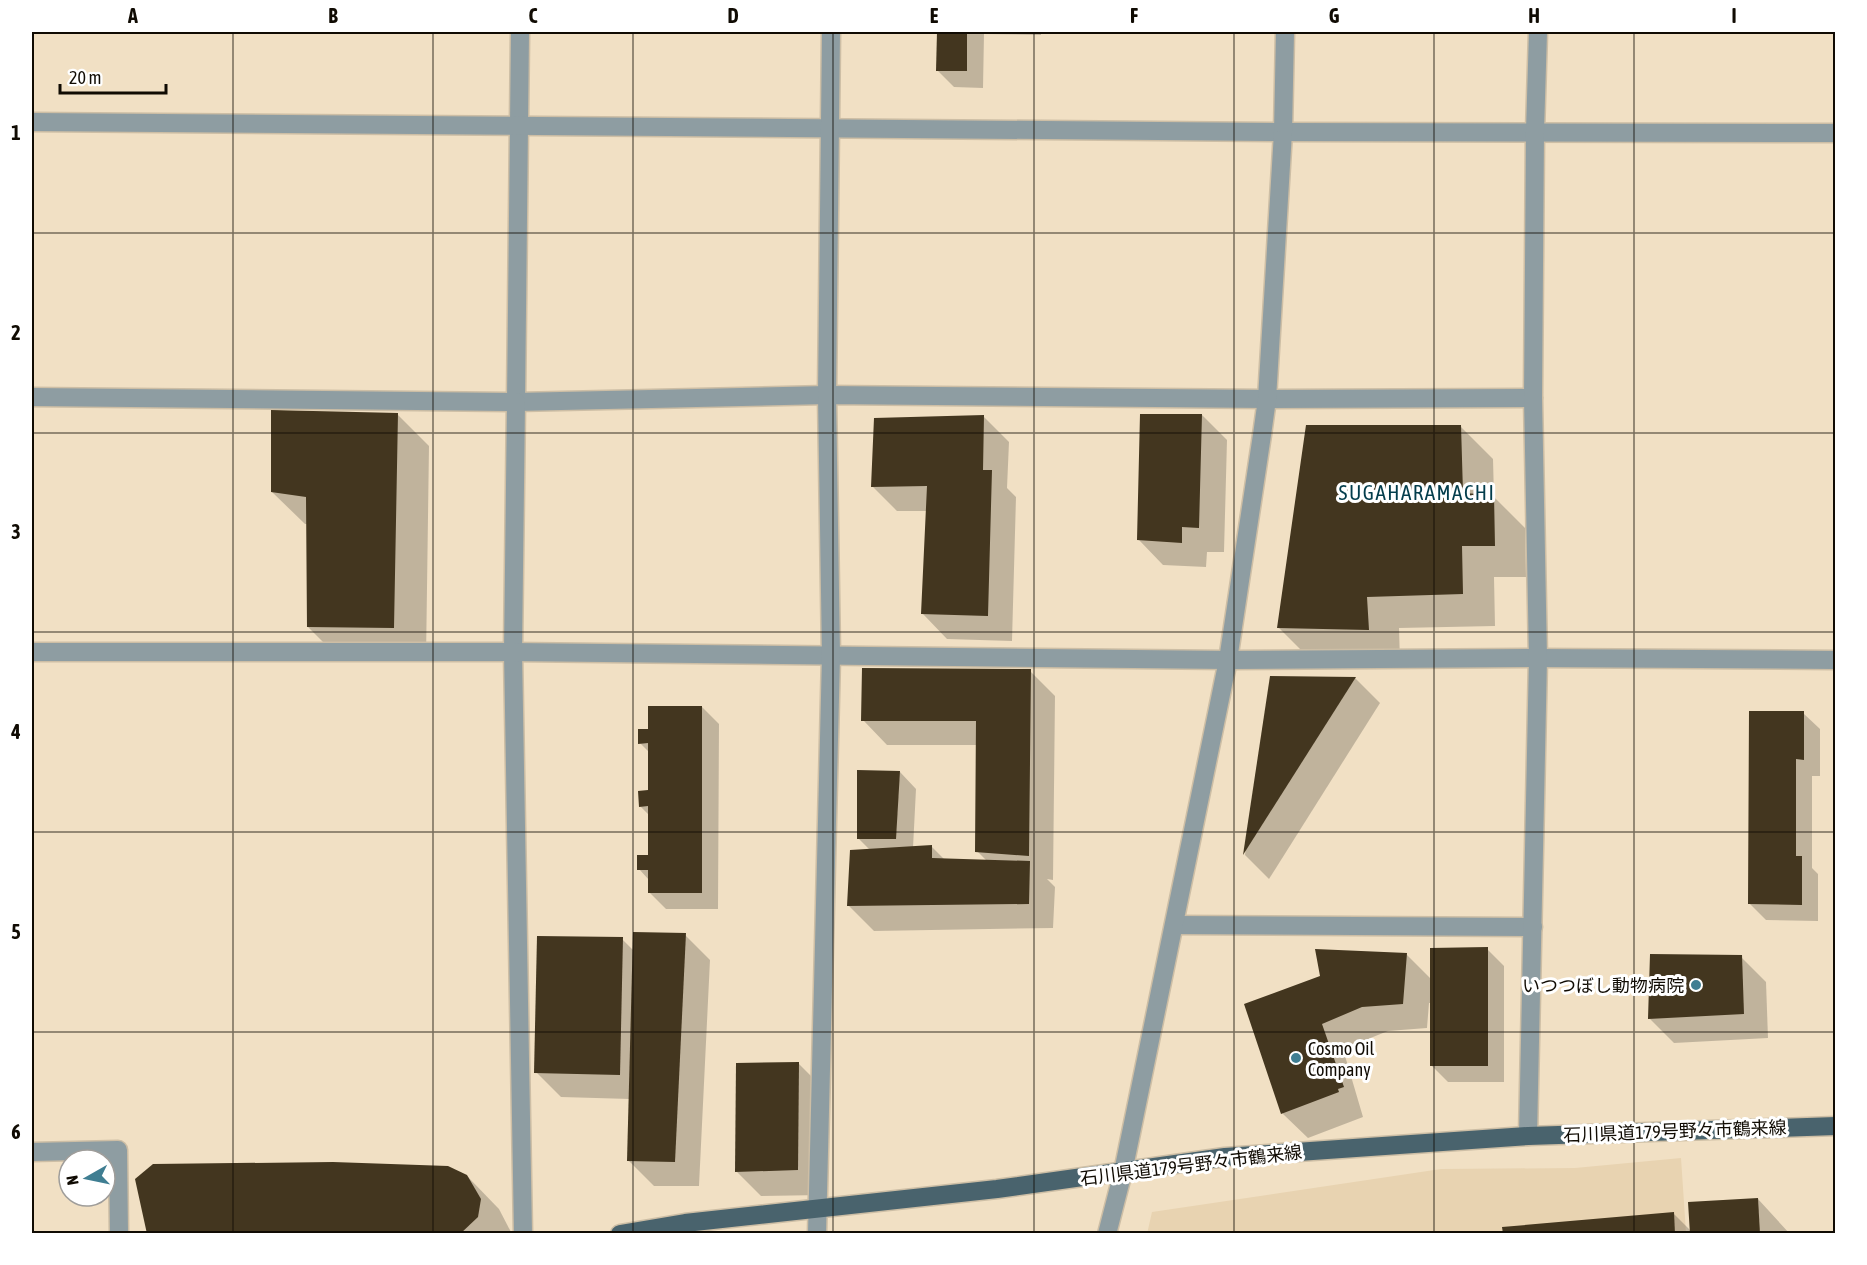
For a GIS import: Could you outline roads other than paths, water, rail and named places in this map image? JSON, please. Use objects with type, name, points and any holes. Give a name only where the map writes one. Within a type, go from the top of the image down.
[{"type":"main road","name":"石川県道179号野々市鶴来線","points":[[620,1233],[685,1222],[817,1210],[1225,1157],[1528,1136],[1836,1126]]},
{"type":"street","points":[[520,32],[513,652],[523,1233]]},
{"type":"street","points":[[817,1233],[831,656],[827,395],[831,32]]},
{"type":"street","points":[[1107,1233],[1123,1172],[1228,660],[1267,399],[1283,132],[1285,32]]},
{"type":"street","points":[[1528,1136],[1538,658],[1533,398],[1538,32]]},
{"type":"street","points":[[32,122],[1283,132],[1836,133]]},
{"type":"street","points":[[32,397],[516,402],[827,395],[1267,399],[1533,398]]},
{"type":"street","points":[[32,652],[513,652],[1228,660],[1538,658],[1836,660]]},
{"type":"street","points":[[1174,925],[1533,927]]},
{"type":"street","points":[[32,1152],[118,1150],[119,1233]]},
{"type":"place","name":"いつつぼし動物病院","points":[[1696,985]]},
{"type":"place","name":"Cosmo Oil Company","points":[[1296,1058]]},
{"type":"district","name":"SUGAHARAMACHI","points":[[1417,492]]}]
